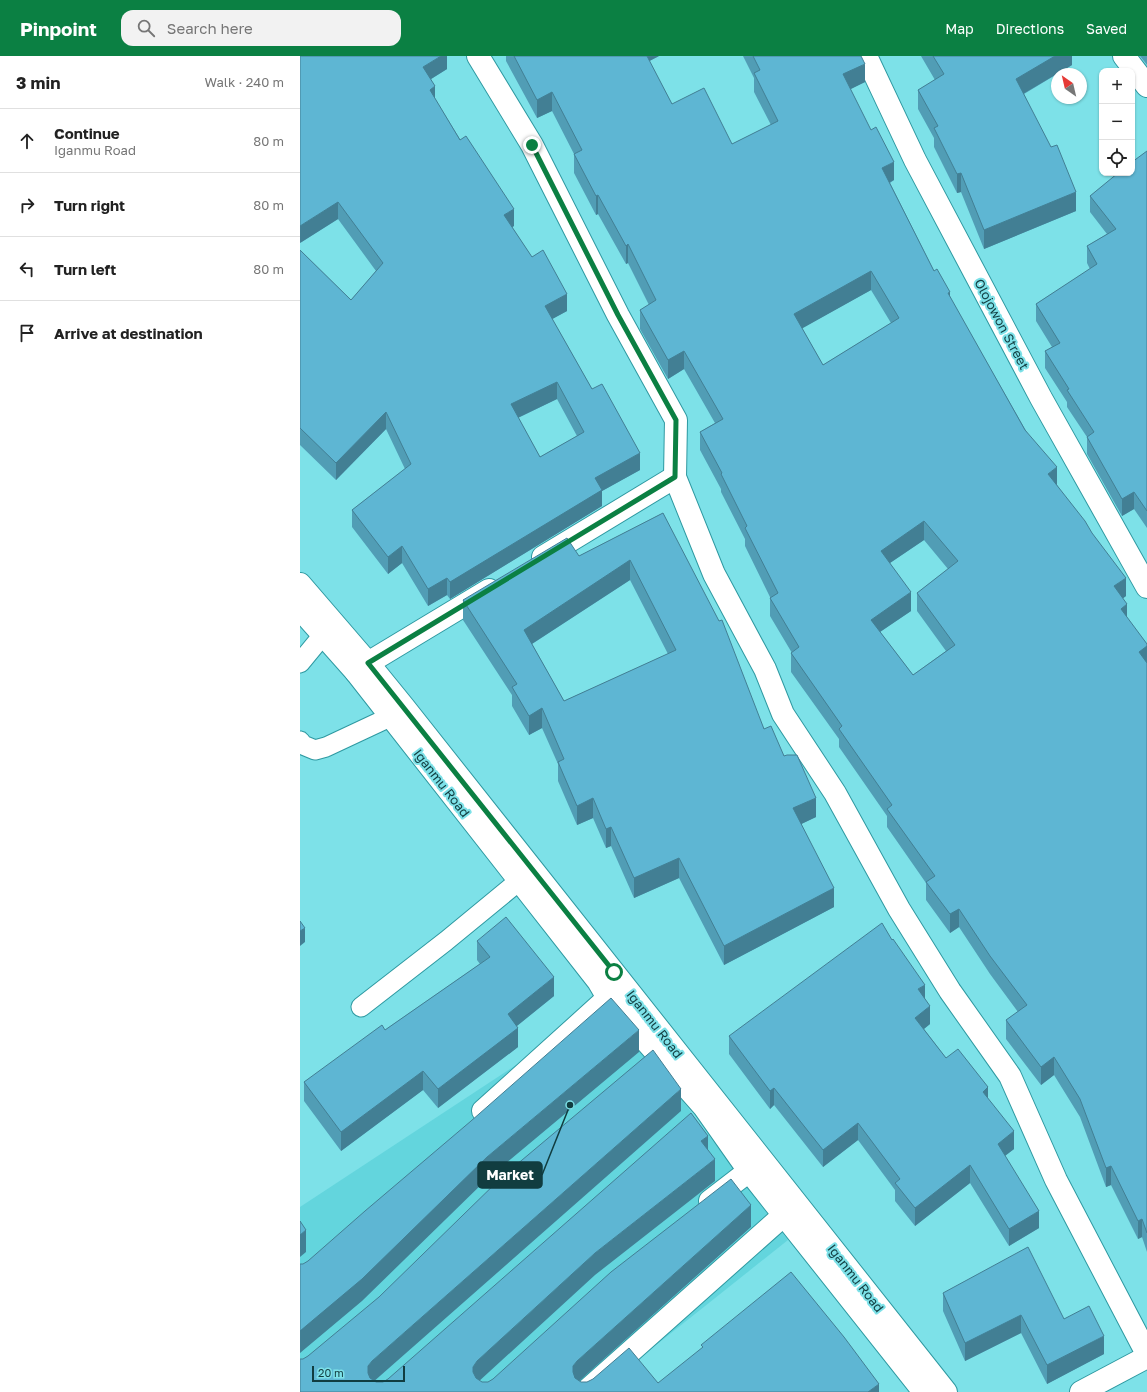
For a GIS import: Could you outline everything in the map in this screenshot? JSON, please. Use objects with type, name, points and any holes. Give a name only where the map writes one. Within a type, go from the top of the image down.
[{"type":"street","points":[[478,56],[532,145],[618,315],[676,420],[675,477],[714,574],[765,669],[783,714],[835,793],[899,910],[950,991],[1010,1076],[1056,1180],[1147,1356],[1081,1392]]},
{"type":"street","name":"Olojowon Street","points":[[866,56],[915,160],[1041,398],[1147,587]]},
{"type":"street","points":[[1124,56],[1147,86]]},
{"type":"street","points":[[525,568],[675,477]]},
{"type":"street","points":[[362,668],[505,580]]},
{"type":"street","name":"Iganmu Road","points":[[300,584],[362,668],[946,1392]]},
{"type":"street","name":"Iganmu Road","points":[[300,609],[323,635],[362,668],[390,716],[598,981],[608,998],[657,1053],[698,1112],[749,1171],[924,1392]]},
{"type":"street","points":[[468,1124],[608,998]]},
{"type":"street","points":[[639,1068],[657,1053]]},
{"type":"street","points":[[694,1213],[749,1171]]},
{"type":"street","points":[[585,1392],[784,1215]]},
{"type":"lane","points":[[300,663],[323,635]]},
{"type":"lane","points":[[300,741],[303,746],[315,750],[326,747],[390,716]]},
{"type":"lane","points":[[361,1007],[446,941],[519,881]]},
{"type":"shaded area","points":[[609,1004],[788,1240],[597,1392],[300,1392],[300,1207]]},
{"type":"building","points":[[300,56],[441,56],[423,67],[435,86],[430,90],[460,140],[466,136],[514,209],[504,215],[532,257],[543,250],[567,294],[545,306],[592,389],[602,384],[640,453],[595,478],[602,490],[450,582],[447,578],[428,589],[402,546],[388,557],[352,510],[411,464],[386,412],[336,463],[300,428],[300,250],[351,300],[383,263],[338,202],[300,226]],"holes":[[[557,382],[584,432],[540,457],[511,404]]]},
{"type":"building","points":[[514,56],[647,56],[672,104],[704,88],[732,144],[778,121],[754,73],[760,70],[753,56],[861,56],[865,64],[843,74],[871,130],[876,127],[894,162],[882,168],[934,271],[937,269],[950,292],[948,293],[1025,430],[1057,467],[1048,474],[1085,521],[1092,533],[1126,578],[1114,586],[1127,604],[1121,609],[1147,644],[1147,646],[1139,652],[1147,663],[1147,1233],[1142,1219],[1138,1221],[1111,1166],[1106,1168],[1080,1099],[1054,1057],[1041,1067],[1006,1020],[1027,1005],[990,956],[959,909],[950,914],[926,882],[935,876],[887,809],[892,805],[839,729],[842,726],[791,653],[799,647],[770,598],[778,593],[745,528],[747,526],[721,474],[722,473],[700,432],[723,419],[684,351],[668,360],[640,310],[656,300],[628,244],[626,246],[598,195],[596,196],[574,154],[582,150],[552,92],[537,100]],"holes":[[[871,271],[899,318],[823,365],[794,314]],[[924,521],[958,561],[917,593],[955,645],[913,675],[871,620],[911,592],[881,551]]]},
{"type":"building","points":[[933,56],[1055,56],[1016,79],[1051,147],[1057,145],[1076,192],[984,230],[961,173],[957,174],[934,128],[938,126],[918,90],[944,74]]},
{"type":"building","points":[[1147,151],[1147,511],[1134,492],[1122,499],[1087,437],[1094,432],[1067,390],[1069,389],[1045,351],[1060,343],[1036,304],[1097,264],[1087,246],[1116,229],[1090,196],[1114,176],[1135,176],[1135,160]]},
{"type":"building","points":[[663,513],[719,621],[722,620],[764,729],[771,726],[784,756],[797,755],[816,798],[793,808],[834,888],[724,946],[679,858],[634,878],[611,827],[606,829],[593,798],[577,806],[558,762],[564,759],[542,708],[529,716],[512,687],[517,684],[463,600],[567,538],[579,556]],"holes":[[[630,560],[676,650],[564,701],[524,630]]]},
{"type":"building","points":[[506,917],[554,977],[508,1014],[518,1028],[438,1089],[423,1071],[341,1132],[304,1082],[382,1025],[385,1030],[490,957],[477,941]]},
{"type":"building","points":[[300,921],[305,928],[300,931]]},
{"type":"building","points":[[882,923],[892,940],[893,939],[925,985],[918,989],[930,1006],[915,1018],[946,1058],[958,1049],[988,1087],[983,1092],[1014,1131],[998,1144],[1039,1211],[1009,1229],[970,1165],[915,1208],[895,1183],[900,1179],[858,1123],[823,1150],[774,1088],[770,1091],[729,1036]]},
{"type":"building","points":[[611,998],[639,1030],[487,1157],[362,1279],[300,1331],[300,1264],[308,1261]]},
{"type":"building","points":[[653,1050],[681,1089],[372,1361],[368,1366],[370,1378],[376,1382],[383,1382],[388,1379],[691,1113],[708,1136],[701,1141],[715,1159],[595,1253],[477,1361],[473,1367],[473,1372],[476,1378],[482,1382],[488,1382],[493,1379],[611,1272],[731,1179],[751,1205],[577,1361],[573,1366],[575,1378],[581,1382],[587,1382],[593,1379],[629,1348],[658,1383],[703,1347],[701,1345],[791,1272],[844,1337],[879,1384],[868,1392],[300,1392],[300,1359],[308,1356],[379,1297],[503,1176]]},
{"type":"building","points":[[300,1221],[306,1230],[300,1235]]},
{"type":"building","points":[[1028,1247],[1064,1319],[1089,1306],[1104,1336],[1047,1365],[1021,1315],[965,1343],[943,1293]]},
{"type":"place","name":"Market","points":[[570,1105]]},
{"type":"route","points":[[532,145],[618,315],[676,420],[675,477],[368,663],[614,972]]}]
